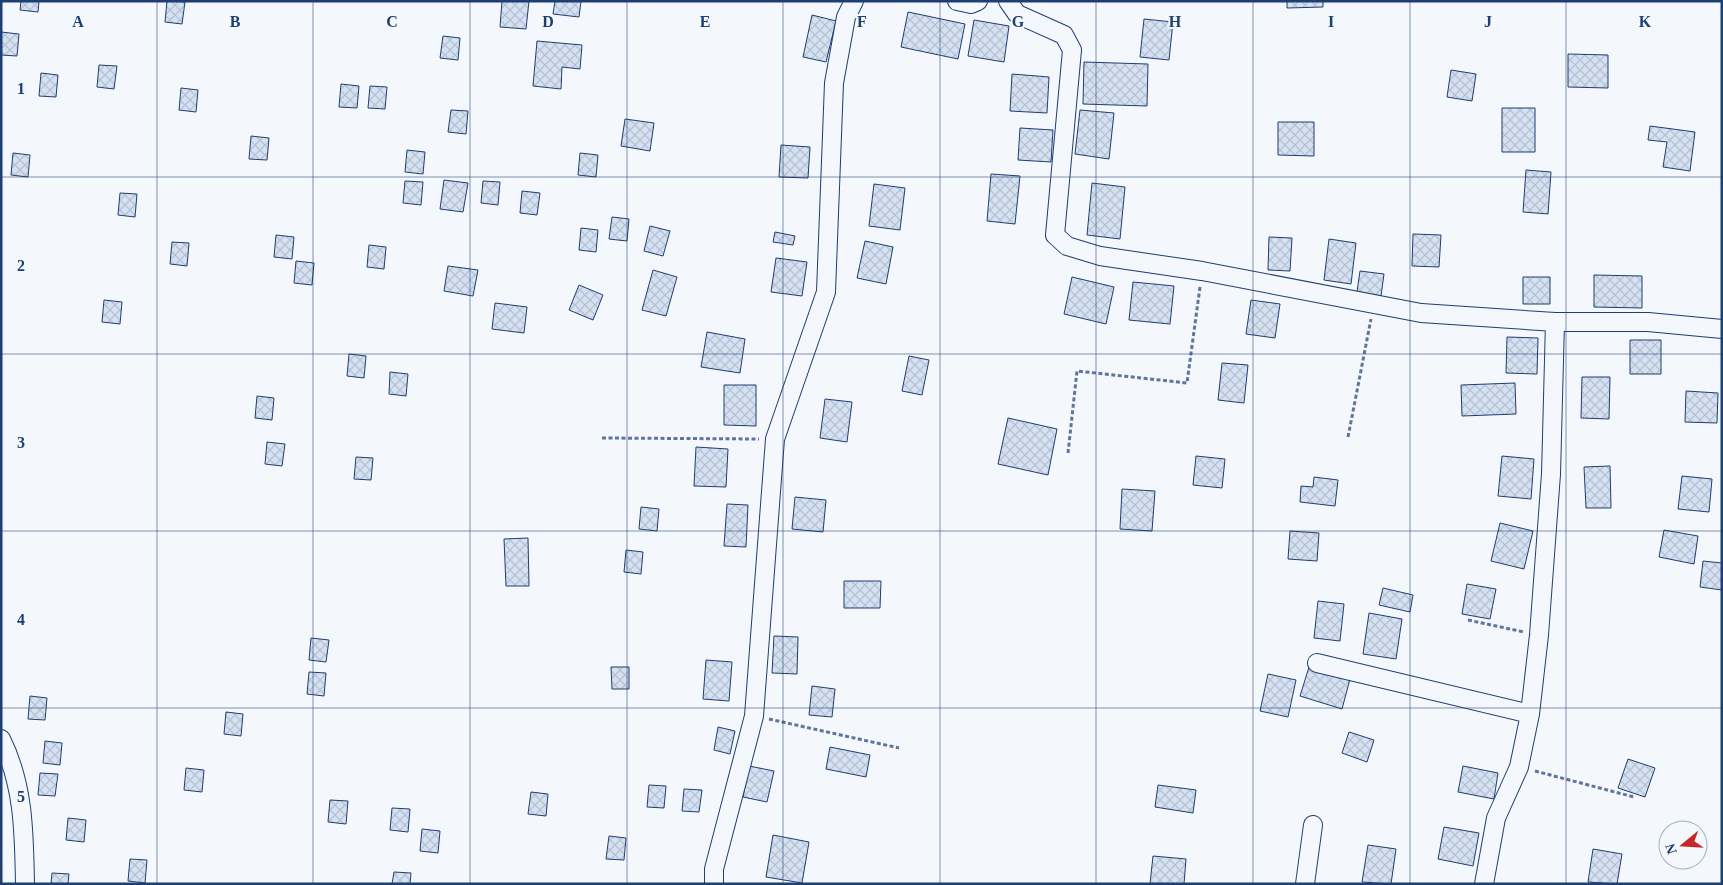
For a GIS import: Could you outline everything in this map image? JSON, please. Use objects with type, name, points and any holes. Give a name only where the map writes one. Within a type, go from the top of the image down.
[{"type":"street","points":[[714,884],[714,869],[754,716],[775,439],[826,292],[834,83],[846,17],[854,1]]},
{"type":"street","points":[[957,1],[971,4],[978,1]]},
{"type":"street","points":[[1008,1],[1017,14],[1064,35],[1072,50],[1055,234],[1067,246],[1100,256],[1202,272],[1421,313],[1555,322],[1648,322],[1722,329]]},
{"type":"street","points":[[1484,884],[1496,818],[1520,767],[1530,714],[1539,635],[1551,474],[1555,322]]},
{"type":"street","points":[[1317,662],[1530,714]]},
{"type":"street","points":[[1,739],[10,757],[21,801],[25,884]]},
{"type":"street","points":[[1305,884],[1313,825]]},
{"type":"path","points":[[1068,454],[1077,371],[1187,383],[1202,272]]},
{"type":"path","points":[[1348,437],[1374,304]]},
{"type":"path","points":[[602,438],[775,439]]},
{"type":"path","points":[[1468,620],[1539,635]]},
{"type":"path","points":[[754,716],[899,748]]},
{"type":"path","points":[[1520,767],[1634,797]]},
{"type":"building","points":[[21,1],[39,1],[38,12],[20,10]]},
{"type":"building","points":[[167,1],[185,2],[182,24],[165,22]]},
{"type":"building","points":[[502,1],[529,1],[526,29],[500,27]]},
{"type":"building","points":[[555,1],[581,1],[579,17],[553,14]]},
{"type":"building","points":[[1287,1],[1323,1],[1323,7],[1287,8]]},
{"type":"building","points":[[908,12],[965,24],[958,59],[901,47]]},
{"type":"building","points":[[812,15],[836,21],[826,62],[803,57]]},
{"type":"building","points":[[1144,19],[1173,22],[1169,60],[1140,57]]},
{"type":"building","points":[[974,20],[1009,26],[1004,62],[968,56]]},
{"type":"building","points":[[1,32],[19,34],[17,56],[1,55]]},
{"type":"building","points":[[443,36],[460,38],[458,60],[440,58]]},
{"type":"building","points":[[537,41],[582,45],[580,69],[562,67],[561,89],[533,86]]},
{"type":"building","points":[[1568,54],[1608,55],[1608,88],[1568,87]]},
{"type":"building","points":[[1084,62],[1148,64],[1147,106],[1083,104]]},
{"type":"building","points":[[99,65],[117,66],[114,89],[97,87]]},
{"type":"building","points":[[1451,70],[1476,74],[1472,101],[1447,97]]},
{"type":"building","points":[[41,73],[58,75],[56,97],[39,96]]},
{"type":"building","points":[[1012,74],[1049,77],[1047,113],[1010,111]]},
{"type":"building","points":[[341,84],[359,86],[357,108],[339,107]]},
{"type":"building","points":[[370,86],[387,87],[385,109],[368,108]]},
{"type":"building","points":[[181,88],[198,90],[196,112],[179,110]]},
{"type":"building","points":[[1502,108],[1535,108],[1535,152],[1502,152]]},
{"type":"building","points":[[451,110],[468,111],[466,134],[448,132]]},
{"type":"building","points":[[1080,110],[1114,113],[1109,159],[1075,154]]},
{"type":"building","points":[[625,119],[654,123],[650,151],[621,146]]},
{"type":"building","points":[[1278,122],[1314,122],[1314,156],[1278,155]]},
{"type":"building","points":[[1650,126],[1695,132],[1690,171],[1663,167],[1667,142],[1648,140]]},
{"type":"building","points":[[1020,128],[1053,130],[1051,162],[1018,160]]},
{"type":"building","points":[[251,136],[269,138],[267,160],[249,159]]},
{"type":"building","points":[[781,145],[810,147],[808,178],[779,177]]},
{"type":"building","points":[[407,150],[425,152],[423,174],[405,172]]},
{"type":"building","points":[[13,153],[30,155],[28,177],[11,175]]},
{"type":"building","points":[[580,153],[598,155],[596,177],[578,175]]},
{"type":"building","points":[[1526,170],[1551,172],[1548,214],[1523,212]]},
{"type":"building","points":[[991,174],[1020,176],[1015,224],[987,221]]},
{"type":"building","points":[[444,180],[468,183],[463,212],[440,209]]},
{"type":"building","points":[[405,181],[423,182],[421,205],[403,203]]},
{"type":"building","points":[[483,181],[500,182],[498,205],[481,203]]},
{"type":"building","points":[[1092,183],[1125,187],[1120,239],[1087,235]]},
{"type":"building","points":[[874,184],[905,188],[900,230],[869,226]]},
{"type":"building","points":[[522,191],[540,193],[537,215],[520,213]]},
{"type":"building","points":[[120,193],[137,194],[135,217],[118,215]]},
{"type":"building","points":[[612,217],[629,219],[627,241],[609,239]]},
{"type":"building","points":[[650,226],[670,231],[663,256],[644,251]]},
{"type":"building","points":[[581,228],[598,230],[596,252],[579,250]]},
{"type":"building","points":[[775,232],[795,236],[793,245],[773,242]]},
{"type":"building","points":[[1413,234],[1441,235],[1439,267],[1412,266]]},
{"type":"building","points":[[276,235],[294,237],[292,259],[274,257]]},
{"type":"building","points":[[1269,237],[1292,238],[1290,271],[1268,270]]},
{"type":"building","points":[[1329,239],[1356,243],[1351,284],[1324,280]]},
{"type":"building","points":[[865,241],[893,247],[886,284],[857,278]]},
{"type":"building","points":[[172,242],[189,243],[187,266],[170,264]]},
{"type":"building","points":[[369,245],[386,247],[384,269],[367,267]]},
{"type":"building","points":[[776,258],[807,262],[802,296],[771,292]]},
{"type":"building","points":[[296,261],[314,263],[312,285],[294,283]]},
{"type":"building","points":[[448,266],[478,270],[473,296],[444,291]]},
{"type":"building","points":[[653,270],[677,277],[666,316],[642,310]]},
{"type":"building","points":[[1360,271],[1384,274],[1381,296],[1357,292]]},
{"type":"building","points":[[1594,275],[1642,276],[1642,308],[1594,307]]},
{"type":"building","points":[[1072,277],[1114,287],[1106,324],[1064,314]]},
{"type":"building","points":[[1523,277],[1550,277],[1550,304],[1523,304]]},
{"type":"building","points":[[1133,282],[1174,286],[1170,324],[1129,320]]},
{"type":"building","points":[[579,285],[603,295],[593,320],[569,310]]},
{"type":"building","points":[[104,300],[122,302],[120,324],[102,322]]},
{"type":"building","points":[[1251,300],[1280,304],[1275,338],[1246,334]]},
{"type":"building","points":[[495,303],[527,307],[524,333],[492,329]]},
{"type":"building","points":[[707,332],[745,339],[740,373],[701,367]]},
{"type":"building","points":[[1507,337],[1538,338],[1537,374],[1506,373]]},
{"type":"building","points":[[1630,340],[1661,340],[1661,374],[1630,374]]},
{"type":"building","points":[[349,354],[366,356],[364,378],[347,376]]},
{"type":"building","points":[[909,356],[929,360],[922,395],[902,391]]},
{"type":"building","points":[[1222,363],[1248,365],[1244,403],[1218,400]]},
{"type":"building","points":[[390,372],[408,374],[406,396],[389,394]]},
{"type":"building","points":[[1582,377],[1610,377],[1609,419],[1581,418]]},
{"type":"building","points":[[1515,383],[1516,414],[1462,416],[1461,385]]},
{"type":"building","points":[[724,385],[756,385],[756,426],[724,425]]},
{"type":"building","points":[[1686,391],[1718,393],[1717,423],[1685,422]]},
{"type":"building","points":[[257,396],[274,398],[272,420],[255,418]]},
{"type":"building","points":[[825,399],[852,402],[847,442],[820,438]]},
{"type":"building","points":[[1008,418],[1057,429],[1048,475],[998,464]]},
{"type":"building","points":[[267,442],[285,444],[282,466],[265,464]]},
{"type":"building","points":[[696,447],[728,449],[726,487],[694,486]]},
{"type":"building","points":[[1196,456],[1225,459],[1222,488],[1193,485]]},
{"type":"building","points":[[1502,456],[1534,459],[1531,499],[1498,496]]},
{"type":"building","points":[[356,457],[373,458],[371,480],[354,479]]},
{"type":"building","points":[[1610,466],[1611,508],[1586,508],[1584,467]]},
{"type":"building","points":[[1682,476],[1712,479],[1709,512],[1678,509]]},
{"type":"building","points":[[1314,477],[1338,480],[1335,506],[1300,502],[1301,486],[1313,487]]},
{"type":"building","points":[[1122,489],[1155,491],[1152,531],[1120,529]]},
{"type":"building","points":[[795,497],[826,500],[823,532],[792,529]]},
{"type":"building","points":[[727,504],[748,505],[746,547],[724,546]]},
{"type":"building","points":[[641,507],[659,509],[657,531],[639,529]]},
{"type":"building","points":[[1500,523],[1533,531],[1524,569],[1491,561]]},
{"type":"building","points":[[1664,530],[1698,536],[1694,564],[1659,557]]},
{"type":"building","points":[[1290,531],[1319,533],[1317,561],[1288,559]]},
{"type":"building","points":[[528,538],[529,586],[506,586],[504,539]]},
{"type":"building","points":[[626,550],[643,552],[641,574],[624,572]]},
{"type":"building","points":[[1703,561],[1722,563],[1722,590],[1700,587]]},
{"type":"building","points":[[844,581],[881,581],[880,608],[844,608]]},
{"type":"building","points":[[1467,584],[1496,589],[1490,619],[1462,614]]},
{"type":"building","points":[[1383,588],[1413,595],[1410,612],[1379,605]]},
{"type":"building","points":[[1318,601],[1344,604],[1340,641],[1314,638]]},
{"type":"building","points":[[1369,613],[1402,619],[1396,659],[1363,654]]},
{"type":"building","points":[[774,636],[798,637],[797,674],[772,673]]},
{"type":"building","points":[[311,638],[329,640],[326,662],[309,660]]},
{"type":"building","points":[[706,660],[732,662],[729,701],[703,699]]},
{"type":"building","points":[[611,667],[629,667],[629,689],[612,689]]},
{"type":"building","points":[[1309,667],[1350,679],[1342,709],[1300,696]]},
{"type":"building","points":[[309,672],[326,673],[324,696],[307,694]]},
{"type":"building","points":[[1268,674],[1296,680],[1288,717],[1260,711]]},
{"type":"building","points":[[812,686],[835,689],[832,717],[809,715]]},
{"type":"building","points":[[30,696],[47,698],[45,720],[28,719]]},
{"type":"building","points":[[226,712],[243,714],[241,736],[224,734]]},
{"type":"building","points":[[718,727],[735,731],[730,754],[714,750]]},
{"type":"building","points":[[1349,732],[1374,740],[1367,762],[1342,753]]},
{"type":"building","points":[[45,741],[62,743],[60,765],[43,763]]},
{"type":"building","points":[[830,747],[870,755],[866,777],[826,769]]},
{"type":"building","points":[[1628,759],[1655,768],[1645,797],[1618,788]]},
{"type":"building","points":[[749,766],[774,771],[767,802],[743,797]]},
{"type":"building","points":[[1463,766],[1498,773],[1494,799],[1458,792]]},
{"type":"building","points":[[186,768],[204,770],[202,792],[184,790]]},
{"type":"building","points":[[40,773],[58,774],[55,796],[38,795]]},
{"type":"building","points":[[649,785],[666,786],[664,808],[647,807]]},
{"type":"building","points":[[1158,785],[1196,790],[1193,813],[1155,807]]},
{"type":"building","points":[[684,789],[702,790],[699,812],[682,811]]},
{"type":"building","points":[[531,792],[548,794],[546,816],[528,814]]},
{"type":"building","points":[[330,800],[348,801],[346,824],[328,822]]},
{"type":"building","points":[[392,808],[410,809],[408,832],[390,830]]},
{"type":"building","points":[[68,818],[86,820],[84,842],[66,840]]},
{"type":"building","points":[[1444,827],[1479,833],[1473,866],[1438,859]]},
{"type":"building","points":[[422,829],[440,831],[438,853],[420,851]]},
{"type":"building","points":[[773,835],[809,842],[802,883],[766,877]]},
{"type":"building","points":[[609,836],[626,838],[624,860],[606,859]]},
{"type":"building","points":[[1368,845],[1396,849],[1391,884],[1362,882]]},
{"type":"building","points":[[1593,849],[1622,854],[1617,884],[1588,882]]},
{"type":"building","points":[[1153,856],[1186,859],[1184,884],[1150,884]]},
{"type":"building","points":[[130,859],[147,860],[145,883],[128,881]]},
{"type":"building","points":[[394,872],[411,873],[410,884],[392,884]]},
{"type":"building","points":[[52,873],[69,874],[68,884],[51,884]]}]
